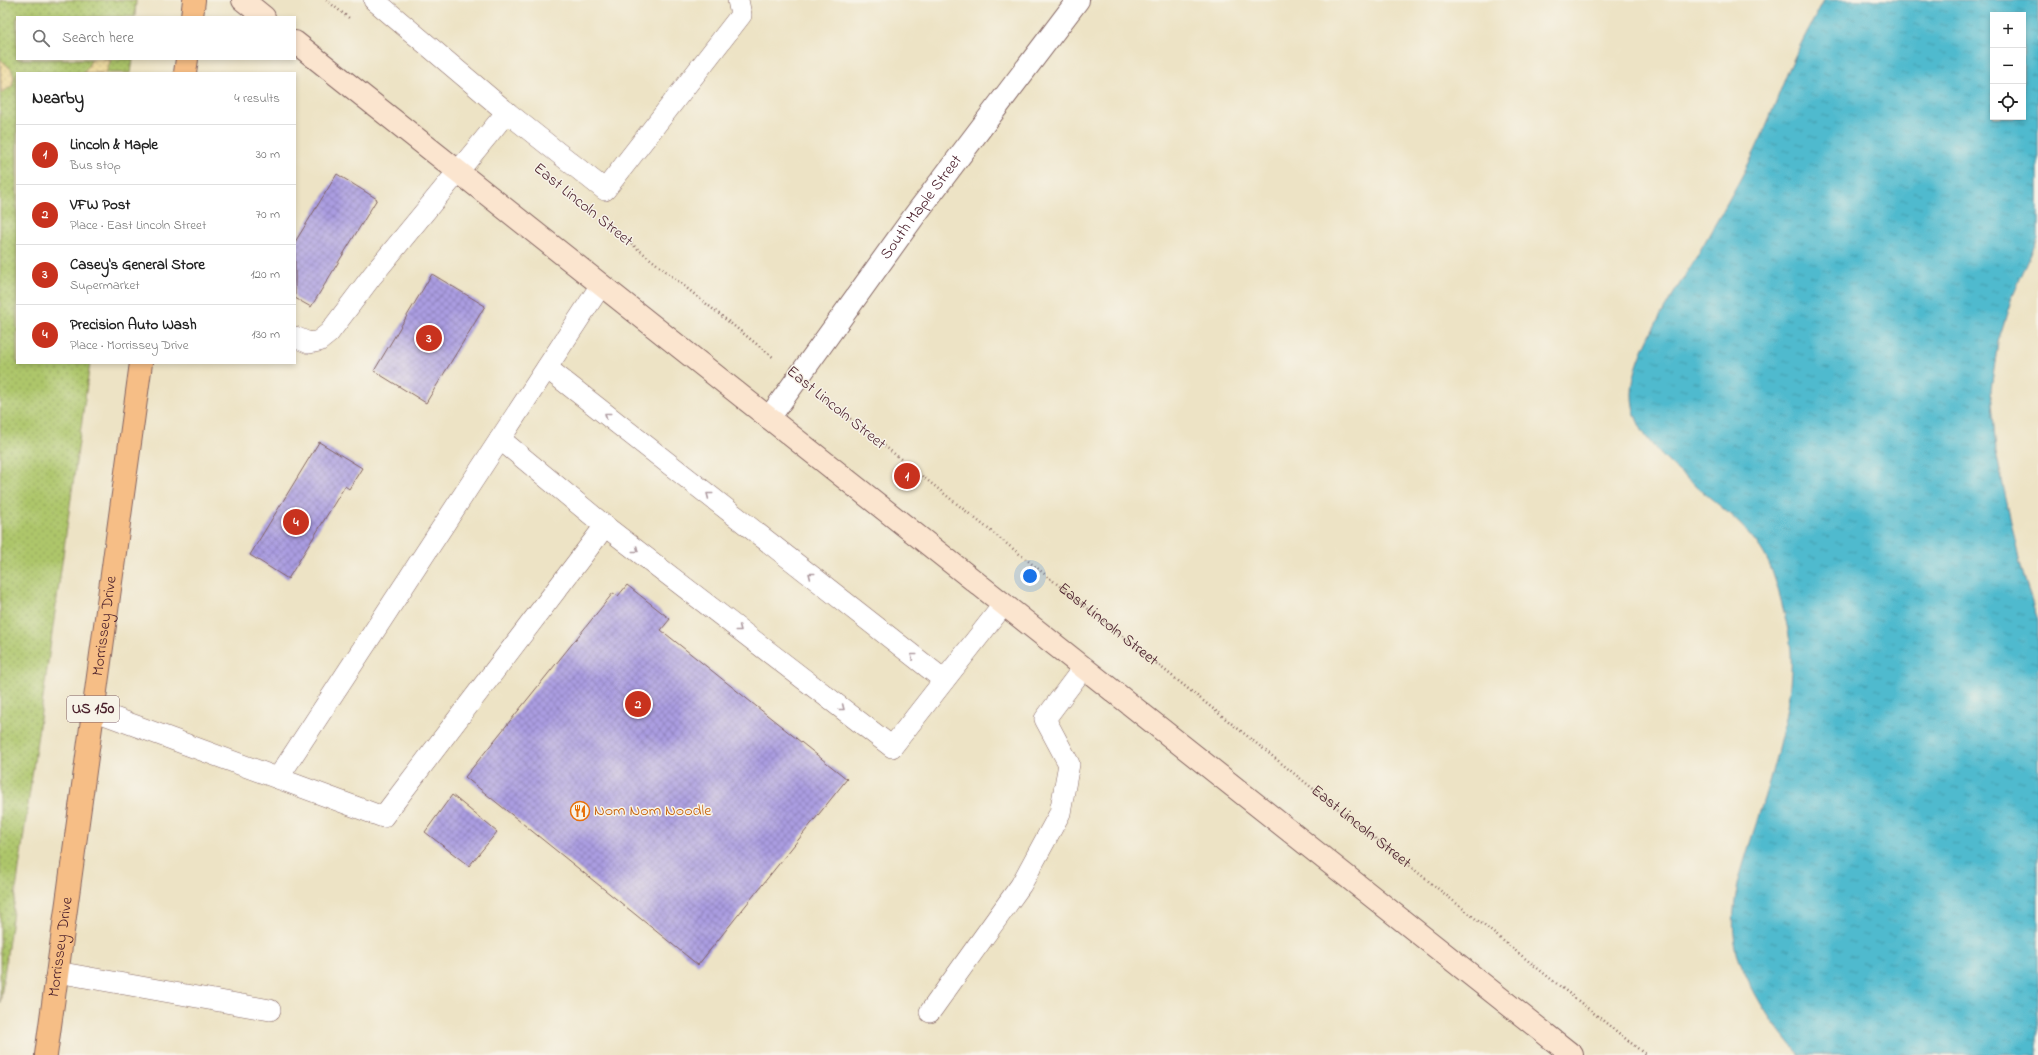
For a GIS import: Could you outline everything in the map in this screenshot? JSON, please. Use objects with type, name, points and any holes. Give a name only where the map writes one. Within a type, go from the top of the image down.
[{"type":"main road","points":[[192,16],[194,0]]},
{"type":"main road","points":[[243,0],[263,16]]},
{"type":"main road","points":[[296,43],[1572,1055]]},
{"type":"main road","points":[[185,72],[187,60]]},
{"type":"main road","name":"Morrissey Drive","points":[[46,1055],[141,364]]},
{"type":"street","name":"South Maple Street","points":[[769,418],[916,215],[1078,0]]},
{"type":"lane","points":[[374,0],[508,112],[605,190],[741,15],[738,0]]},
{"type":"lane","points":[[296,338],[309,343],[319,341],[329,333],[372,276],[508,112]]},
{"type":"lane","points":[[278,778],[601,285]]},
{"type":"lane","points":[[547,368],[944,680]]},
{"type":"lane","points":[[500,439],[605,526],[892,747],[1004,604]]},
{"type":"lane","points":[[93,710],[383,817],[605,526]]},
{"type":"lane","points":[[930,1012],[1020,884],[1060,813],[1069,764],[1045,719],[1084,667]]},
{"type":"lane","points":[[57,972],[270,1010]]},
{"type":"path","points":[[326,0],[350,20]]},
{"type":"path","name":"East Lincoln Street","points":[[602,220],[1646,1055]]},
{"type":"green space","points":[[0,0],[136,0],[135,16],[16,16],[16,60],[133,60],[131,72],[16,72],[16,364],[90,364],[0,1004]]},
{"type":"sand","points":[[0,59],[11,69],[14,77],[12,86],[1,93]]},
{"type":"sand","points":[[91,60],[111,60],[106,72],[85,72]]},
{"type":"water","points":[[1824,0],[2038,0],[2038,238],[2012,297],[1998,342],[1991,389],[1996,452],[2020,564],[2038,621],[2038,1055],[1799,1055],[1761,1005],[1739,960],[1734,932],[1733,917],[1735,902],[1741,871],[1774,764],[1785,717],[1791,673],[1791,652],[1788,633],[1777,585],[1770,566],[1757,543],[1715,501],[1668,462],[1649,441],[1637,419],[1632,394],[1634,378],[1646,343],[1752,157],[1801,43]]},
{"type":"building","points":[[337,174],[377,199],[311,307],[296,299],[296,240]]},
{"type":"building","points":[[432,274],[485,306],[426,403],[374,371]]},
{"type":"building","points":[[319,442],[362,468],[349,489],[345,486],[288,579],[250,555]]},
{"type":"building","points":[[627,585],[670,619],[661,630],[847,779],[698,965],[465,777],[613,593],[618,596]]},
{"type":"building","points":[[452,795],[497,832],[469,866],[425,832]]},
{"type":"place","name":"Casey's General Store","points":[[429,338]]},
{"type":"place","name":"Lincoln & Maple","points":[[907,476]]},
{"type":"place","name":"Precision Auto Wash","points":[[296,522]]},
{"type":"place","name":"VFW Post","points":[[638,704]]},
{"type":"place","name":"Nom Nom Noodle","points":[[580,811]]}]
